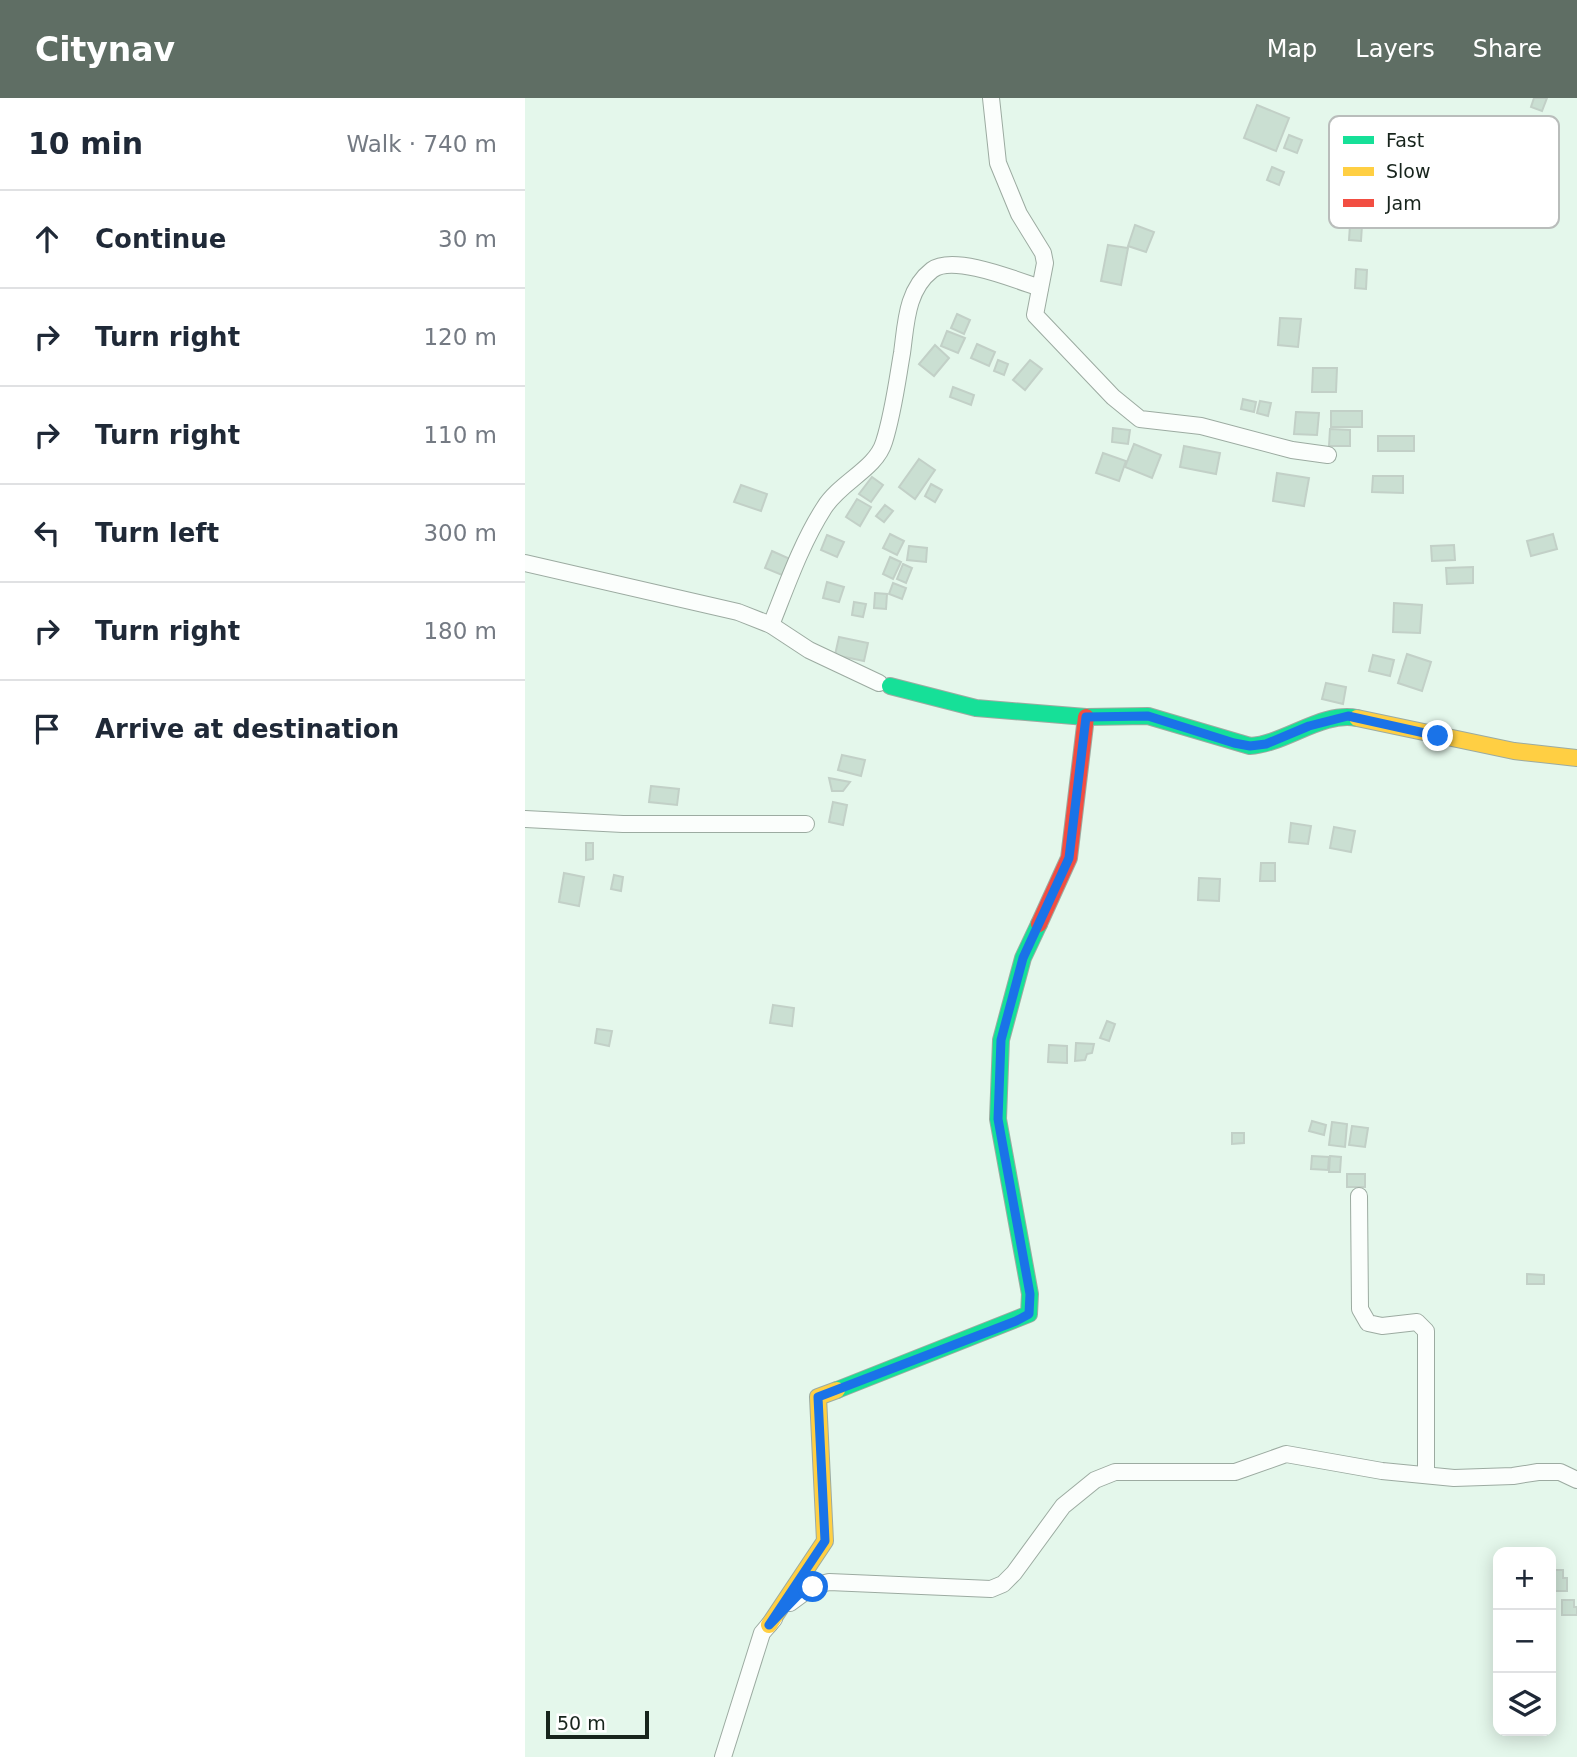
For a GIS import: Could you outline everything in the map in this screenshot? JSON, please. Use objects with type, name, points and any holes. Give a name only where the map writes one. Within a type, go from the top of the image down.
[{"type":"street","points":[[991,98],[998,163],[1019,215],[1043,253],[1045,264],[1035,315],[1113,397],[1140,419],[1201,426],[1292,450],[1328,455]]},
{"type":"street","points":[[771,625],[808,535],[825,506],[850,478],[871,463],[882,447],[902,351],[906,316],[927,276],[939,267],[955,265],[992,272],[1039,288]]},
{"type":"street","points":[[525,563],[738,612],[771,625],[809,650],[885,684],[976,708],[1086,717],[1148,716],[1250,746],[1266,744],[1309,726],[1348,716],[1514,751],[1577,758]]},
{"type":"street","points":[[769,1625],[825,1541],[818,1397],[1029,1314],[1030,1294],[998,1119],[1001,1040],[1023,958],[1069,858],[1086,717]]},
{"type":"street","points":[[525,819],[623,824],[806,824]]},
{"type":"street","points":[[1359,1196],[1360,1309],[1368,1323],[1382,1326],[1417,1322],[1426,1331],[1426,1475]]},
{"type":"street","points":[[723,1757],[762,1633],[798,1595],[829,1582],[991,1589],[1003,1584],[1014,1573],[1063,1506],[1095,1480],[1115,1472],[1235,1472],[1286,1454],[1350,1466],[1426,1475],[1483,1478],[1560,1472],[1577,1480]]},
{"type":"building","points":[[1534,98],[1547,98],[1542,111],[1531,107]]},
{"type":"building","points":[[1257,105],[1289,118],[1276,151],[1244,138]]},
{"type":"building","points":[[1289,135],[1302,140],[1297,153],[1284,148]]},
{"type":"building","points":[[1272,167],[1284,172],[1279,185],[1267,180]]},
{"type":"building","points":[[1135,225],[1154,232],[1146,252],[1128,246]]},
{"type":"building","points":[[1350,228],[1362,228],[1361,241],[1349,240]]},
{"type":"building","points":[[1108,245],[1128,248],[1121,285],[1101,281]]},
{"type":"building","points":[[1356,269],[1367,270],[1366,289],[1355,288]]},
{"type":"building","points":[[957,314],[970,320],[964,334],[951,328]]},
{"type":"building","points":[[1280,318],[1301,319],[1298,347],[1278,345]]},
{"type":"building","points":[[947,331],[965,338],[958,353],[941,346]]},
{"type":"building","points":[[977,344],[995,352],[989,366],[971,358]]},
{"type":"building","points":[[935,345],[949,358],[934,376],[919,364]]},
{"type":"building","points":[[998,360],[1008,364],[1004,375],[994,371]]},
{"type":"building","points":[[1030,360],[1042,369],[1025,390],[1013,380]]},
{"type":"building","points":[[1313,368],[1337,368],[1336,392],[1312,392]]},
{"type":"building","points":[[953,387],[974,395],[971,405],[950,397]]},
{"type":"building","points":[[1243,399],[1256,402],[1254,412],[1241,409]]},
{"type":"building","points":[[1260,401],[1271,403],[1268,416],[1257,413]]},
{"type":"building","points":[[1331,411],[1362,411],[1362,427],[1331,427]]},
{"type":"building","points":[[1296,412],[1319,413],[1317,435],[1294,434]]},
{"type":"building","points":[[1113,428],[1130,430],[1128,444],[1112,442]]},
{"type":"building","points":[[1330,429],[1350,430],[1350,446],[1329,446]]},
{"type":"building","points":[[1378,436],[1414,436],[1414,451],[1378,451]]},
{"type":"building","points":[[1134,444],[1161,455],[1152,478],[1125,467]]},
{"type":"building","points":[[1184,446],[1220,453],[1216,474],[1180,467]]},
{"type":"building","points":[[1103,453],[1126,461],[1119,481],[1096,473]]},
{"type":"building","points":[[919,459],[935,470],[915,499],[899,487]]},
{"type":"building","points":[[1277,473],[1309,478],[1304,506],[1273,501]]},
{"type":"building","points":[[1373,476],[1403,476],[1403,493],[1372,492]]},
{"type":"building","points":[[872,477],[883,485],[871,502],[859,494]]},
{"type":"building","points":[[931,484],[942,490],[935,502],[925,496]]},
{"type":"building","points":[[741,485],[767,494],[761,511],[734,502]]},
{"type":"building","points":[[857,499],[871,507],[860,526],[846,517]]},
{"type":"building","points":[[885,505],[893,511],[884,522],[876,516]]},
{"type":"building","points":[[890,534],[904,541],[897,555],[883,548]]},
{"type":"building","points":[[1553,534],[1557,549],[1531,556],[1527,541]]},
{"type":"building","points":[[827,535],[844,542],[837,557],[821,550]]},
{"type":"building","points":[[1454,545],[1455,560],[1432,561],[1431,546]]},
{"type":"building","points":[[909,546],[927,548],[926,562],[907,560]]},
{"type":"building","points":[[772,551],[790,559],[782,575],[765,568]]},
{"type":"building","points":[[890,557],[901,562],[893,579],[883,574]]},
{"type":"building","points":[[903,564],[912,568],[906,583],[897,579]]},
{"type":"building","points":[[1473,567],[1473,583],[1447,584],[1446,568]]},
{"type":"building","points":[[827,582],[844,587],[839,602],[823,598]]},
{"type":"building","points":[[893,583],[906,588],[902,599],[889,594]]},
{"type":"building","points":[[875,593],[887,594],[886,609],[874,608]]},
{"type":"building","points":[[854,602],[866,604],[863,617],[852,615]]},
{"type":"building","points":[[1394,603],[1422,605],[1420,633],[1393,632]]},
{"type":"building","points":[[839,637],[868,643],[864,661],[835,655]]},
{"type":"building","points":[[1407,654],[1431,662],[1422,691],[1398,683]]},
{"type":"building","points":[[1373,655],[1394,660],[1390,676],[1369,671]]},
{"type":"building","points":[[1326,683],[1346,687],[1343,704],[1322,699]]},
{"type":"building","points":[[842,755],[865,760],[861,776],[838,770]]},
{"type":"building","points":[[829,778],[850,782],[843,791],[832,791]]},
{"type":"building","points":[[651,786],[679,789],[677,805],[649,802]]},
{"type":"building","points":[[833,802],[847,805],[843,825],[829,822]]},
{"type":"building","points":[[1291,823],[1311,826],[1308,844],[1289,842]]},
{"type":"building","points":[[1334,827],[1355,831],[1351,852],[1330,848]]},
{"type":"building","points":[[586,843],[593,843],[593,859],[586,860]]},
{"type":"building","points":[[1261,863],[1275,863],[1275,881],[1260,881]]},
{"type":"building","points":[[564,873],[584,877],[579,906],[559,902]]},
{"type":"building","points":[[614,875],[623,877],[621,891],[611,889]]},
{"type":"building","points":[[1199,878],[1220,879],[1219,901],[1198,900]]},
{"type":"building","points":[[773,1005],[794,1008],[792,1026],[770,1023]]},
{"type":"building","points":[[1107,1021],[1115,1024],[1109,1041],[1100,1038]]},
{"type":"building","points":[[597,1029],[612,1031],[609,1046],[595,1043]]},
{"type":"building","points":[[1076,1043],[1094,1044],[1092,1053],[1087,1054],[1085,1060],[1075,1061]]},
{"type":"building","points":[[1049,1045],[1067,1046],[1067,1063],[1048,1062]]},
{"type":"building","points":[[1312,1121],[1326,1125],[1324,1135],[1309,1131]]},
{"type":"building","points":[[1332,1122],[1347,1124],[1345,1147],[1329,1145]]},
{"type":"building","points":[[1352,1126],[1368,1128],[1365,1147],[1349,1145]]},
{"type":"building","points":[[1232,1133],[1244,1133],[1244,1143],[1232,1144]]},
{"type":"building","points":[[1312,1156],[1329,1157],[1328,1170],[1311,1169]]},
{"type":"building","points":[[1330,1156],[1341,1157],[1340,1172],[1329,1172]]},
{"type":"building","points":[[1347,1174],[1365,1174],[1365,1187],[1347,1187]]},
{"type":"building","points":[[1527,1274],[1544,1275],[1544,1284],[1527,1284]]},
{"type":"building","points":[[1556,1570],[1563,1570],[1563,1578],[1567,1578],[1567,1591],[1556,1591]]},
{"type":"building","points":[[1562,1600],[1574,1600],[1577,1615],[1562,1615]]},
{"type":"traffic: fast","points":[[890,686],[976,708],[1086,717],[1148,716],[1250,746],[1277,740],[1330,719],[1357,718]]},
{"type":"traffic: fast","points":[[837,1390],[1029,1314],[1030,1294],[998,1119],[1001,1040],[1023,958],[1039,924]]},
{"type":"traffic: slow","points":[[1357,718],[1514,751],[1577,758]]},
{"type":"traffic: slow","points":[[769,1625],[825,1541],[818,1397],[837,1390]]},
{"type":"traffic: jam","points":[[1039,924],[1069,858],[1086,717]]},
{"type":"route","points":[[813,1587],[798,1595],[769,1625],[825,1541],[818,1397],[1029,1314],[1030,1294],[998,1119],[1001,1040],[1023,958],[1069,858],[1086,717],[1148,716],[1250,746],[1266,744],[1309,726],[1348,716],[1438,736]]}]
